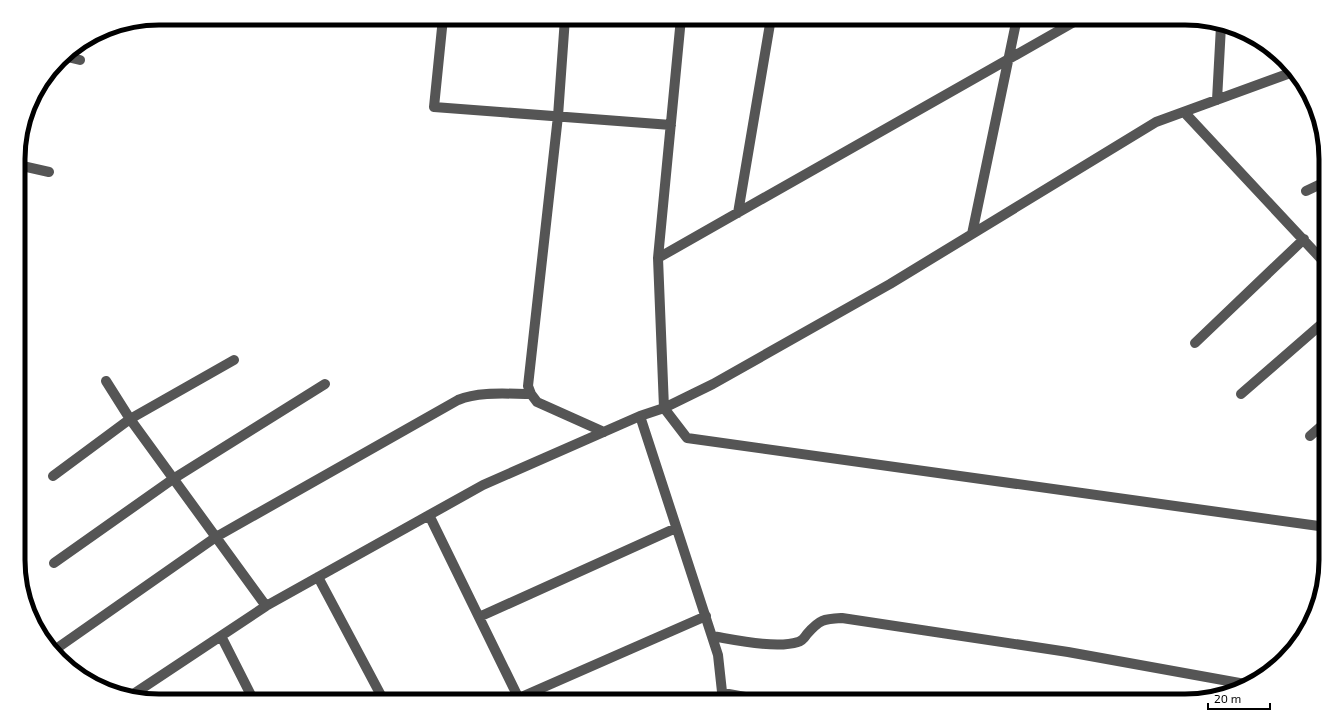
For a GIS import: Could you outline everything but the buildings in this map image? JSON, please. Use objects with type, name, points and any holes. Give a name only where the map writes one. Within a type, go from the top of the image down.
[{"type":"street","points":[[442,25],[434,107],[671,125]]},
{"type":"street","points":[[564,25],[558,116],[528,386],[531,394],[537,402],[604,432]]},
{"type":"street","points":[[680,25],[658,258],[664,408],[687,438],[1319,526]]},
{"type":"street","points":[[738,213],[770,25]]},
{"type":"street","points":[[972,234],[1015,25]]},
{"type":"street","points":[[658,258],[1069,25]]},
{"type":"street","points":[[1217,100],[1221,30]]},
{"type":"street","points":[[71,58],[80,60]]},
{"type":"street","points":[[137,692],[266,606],[483,485],[640,416],[664,408],[713,384],[884,288],[1156,122],[1288,74]]},
{"type":"street","points":[[1184,112],[1319,256]]},
{"type":"street","points":[[25,167],[49,172]]},
{"type":"street","points":[[1306,191],[1319,185]]},
{"type":"street","points":[[1195,343],[1304,240]]},
{"type":"street","points":[[1240,394],[1319,325]]},
{"type":"street","points":[[53,476],[130,419],[234,360]]},
{"type":"street","points":[[106,381],[130,419],[266,606]]},
{"type":"street","points":[[54,563],[173,479],[325,384]]},
{"type":"street","points":[[57,647],[216,537],[463,398],[467,396],[481,395],[531,394]]},
{"type":"street","points":[[640,416],[718,655],[723,694]]},
{"type":"street","points":[[1310,436],[1319,428]]},
{"type":"street","points":[[429,515],[517,694]]},
{"type":"street","points":[[479,617],[676,528]]},
{"type":"street","points":[[318,577],[380,694]]},
{"type":"street","points":[[533,694],[706,616]]},
{"type":"street","points":[[712,636],[758,643],[786,644],[800,641],[814,626],[825,619],[842,618],[1068,652],[1238,683]]},
{"type":"street","points":[[221,636],[250,694]]}]
